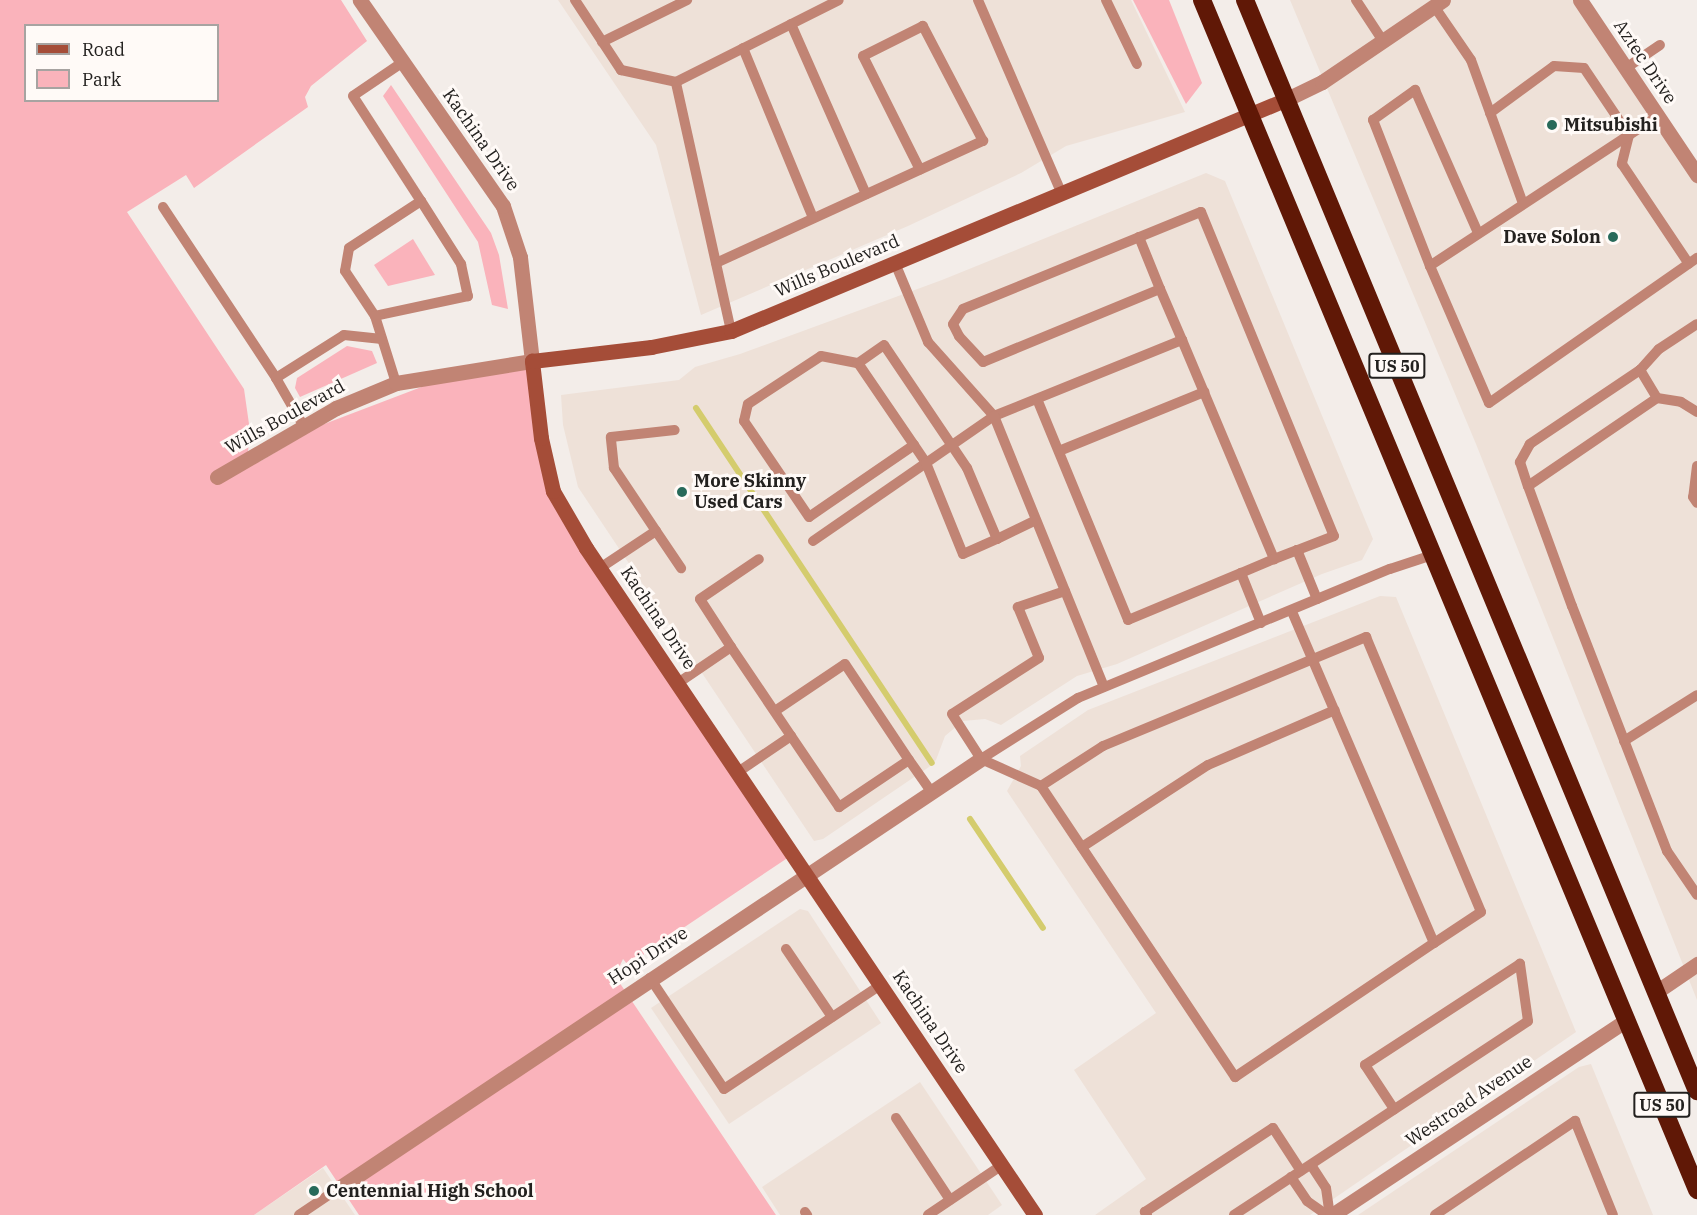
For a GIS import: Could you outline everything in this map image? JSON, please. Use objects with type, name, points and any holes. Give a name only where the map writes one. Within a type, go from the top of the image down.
[{"type":"highway","name":"US 50","points":[[1202,0],[1435,554],[1697,1190]]},
{"type":"highway","name":"US 50","points":[[1245,0],[1697,1091]]},
{"type":"street","name":"Kachina Drive","points":[[360,0],[503,206],[520,257],[541,438],[553,490],[600,568],[809,875],[1035,1215]]},
{"type":"street","name":"Aztec Drive","points":[[1580,0],[1697,175]]},
{"type":"street","name":"Wills Boulevard","points":[[217,477],[303,425],[396,383],[532,361],[651,347],[731,331],[1251,117],[1322,82],[1439,3]]},
{"type":"street","name":"Hopi Drive","points":[[339,1188],[650,978],[809,875],[981,759]]},
{"type":"street","points":[[1656,992],[1697,964]]},
{"type":"street","name":"Westroad Avenue","points":[[1330,1215],[1627,1020]]},
{"type":"lane","points":[[575,0],[621,70],[676,82],[839,0]]},
{"type":"lane","points":[[602,42],[687,0]]},
{"type":"lane","points":[[978,0],[1062,194]]},
{"type":"lane","points":[[1106,0],[1137,64]]},
{"type":"lane","points":[[1356,0],[1383,41]]},
{"type":"lane","points":[[1439,3],[1471,60],[1523,204]]},
{"type":"lane","points":[[791,24],[866,194]]},
{"type":"lane","points":[[716,262],[920,170],[983,141],[923,26],[863,56],[920,170]]},
{"type":"lane","points":[[1626,68],[1660,45]]},
{"type":"lane","points":[[743,48],[813,218]]},
{"type":"lane","points":[[375,316],[468,296],[461,264],[352,96],[403,62]]},
{"type":"lane","points":[[1478,233],[1415,90],[1373,120],[1430,266],[1489,403],[1693,261],[1622,164],[1629,135],[1584,68],[1554,66],[1490,113]]},
{"type":"lane","points":[[676,82],[731,331]]},
{"type":"lane","points":[[1430,266],[1658,116]]},
{"type":"lane","points":[[396,383],[375,316],[345,271],[349,248],[421,201]]},
{"type":"lane","points":[[163,207],[276,378],[303,425]]},
{"type":"lane","points":[[1037,399],[1128,620],[1334,536],[1201,212],[963,309],[953,324],[955,330],[983,362],[1160,289]]},
{"type":"lane","points":[[1139,237],[1275,559]]},
{"type":"lane","points":[[895,262],[928,342],[994,416],[1104,687]]},
{"type":"lane","points":[[1697,324],[1659,349],[1640,370],[1530,444],[1520,462],[1667,851],[1697,895]]},
{"type":"lane","points":[[276,378],[344,335],[382,339]]},
{"type":"lane","points":[[813,541],[994,416],[1182,340]]},
{"type":"lane","points":[[914,445],[809,517],[744,421],[748,404],[820,356],[858,363],[884,345],[967,468],[997,539]]},
{"type":"lane","points":[[858,363],[926,463],[963,554],[1036,520]]},
{"type":"lane","points":[[1640,370],[1657,398]]},
{"type":"lane","points":[[1059,451],[1204,392]]},
{"type":"lane","points":[[1528,486],[1657,398],[1681,402],[1697,412]]},
{"type":"lane","points":[[675,430],[611,437],[614,468],[681,568]]},
{"type":"lane","points":[[1697,466],[1693,497],[1697,503]]},
{"type":"lane","points":[[600,568],[656,531]]},
{"type":"lane","points":[[1297,550],[1317,599]]},
{"type":"lane","points":[[981,759],[1078,698],[1317,599],[1435,554]]},
{"type":"lane","points":[[759,559],[700,599],[839,807],[909,760]]},
{"type":"lane","points":[[1241,573],[1262,623]]},
{"type":"lane","points":[[1041,786],[1103,746],[1366,637],[1481,912],[1235,1077],[1041,786],[981,759],[952,714],[1039,658],[1018,608],[1065,591]]},
{"type":"lane","points":[[1292,610],[1434,943]]},
{"type":"lane","points":[[678,683],[731,647]]},
{"type":"lane","points":[[775,711],[845,664],[931,792]]},
{"type":"lane","points":[[1624,741],[1697,695]]},
{"type":"lane","points":[[1082,847],[1208,765],[1335,710]]},
{"type":"lane","points":[[738,772],[791,736]]},
{"type":"lane","points":[[786,949],[832,1017]]},
{"type":"lane","points":[[1234,1215],[1528,1021],[1520,964],[1365,1065],[1394,1109]]},
{"type":"lane","points":[[650,978],[724,1089],[882,984]]},
{"type":"lane","points":[[896,1118],[950,1200]]},
{"type":"lane","points":[[1435,1215],[1575,1121],[1613,1215]]},
{"type":"lane","points":[[1147,1215],[1145,1212],[1273,1128],[1307,1201],[1330,1215]]},
{"type":"lane","points":[[928,1215],[1002,1165]]},
{"type":"lane","points":[[1311,1165],[1326,1188],[1330,1215]]},
{"type":"lane","points":[[299,1215],[339,1188]]},
{"type":"shaded area","points":[[558,0],[1131,0],[1185,112],[1066,146],[1021,173],[908,226],[701,315],[656,145]]},
{"type":"shaded area","points":[[1290,0],[1580,0],[1697,175],[1697,1000],[1476,444]]},
{"type":"shaded area","points":[[1206,173],[1225,181],[1373,539],[1362,560],[1322,574],[1117,664],[1077,676],[1001,725],[985,719],[963,721],[945,736],[936,760],[929,767],[823,839],[814,841],[578,487],[563,425],[561,395],[679,380],[695,367],[740,354],[942,280]]},
{"type":"shaded area","points":[[1380,596],[1396,597],[1576,1032],[1310,1215],[1095,1215],[1146,1179],[1074,1070],[1156,1013],[1007,791],[1021,766],[1020,756],[1088,710]]},
{"type":"shaded area","points":[[800,909],[808,911],[881,1023],[729,1124],[651,1008]]},
{"type":"shaded area","points":[[1591,1064],[1653,1215],[1358,1215],[1579,1067]]},
{"type":"shaded area","points":[[920,1082],[1002,1205],[988,1215],[780,1215],[762,1187]]},
{"type":"shaded area","name":"Centennial High School","points":[[323,1168],[355,1215],[254,1215]]},
{"type":"green space","points":[[0,0],[341,0],[367,41],[311,86],[305,97],[308,107],[194,188],[186,175],[127,212],[244,389],[250,431],[248,452],[259,462],[319,426],[453,375],[525,369],[531,373],[560,496],[789,857],[628,965],[623,959],[615,976],[776,1215],[359,1215],[326,1165],[254,1215],[0,1215]]},
{"type":"green space","points":[[1133,0],[1169,0],[1202,83],[1186,104]]},
{"type":"green space","points":[[391,85],[491,233],[499,255],[508,309],[492,305],[478,242],[383,96]]},
{"type":"green space","points":[[413,239],[435,275],[388,286],[374,265]]},
{"type":"green space","points":[[347,346],[372,351],[377,363],[300,397],[295,388],[297,378]]},
{"type":"waterway","points":[[696,408],[932,763]]},
{"type":"waterway","points":[[970,819],[1043,928]]},
{"type":"place","name":"Mitsubishi","points":[[1552,125]]},
{"type":"place","name":"Dave Solon","points":[[1613,237]]},
{"type":"place","name":"More Skinny Used Cars","points":[[682,492]]},
{"type":"place","name":"Centennial High School","points":[[314,1191]]}]
